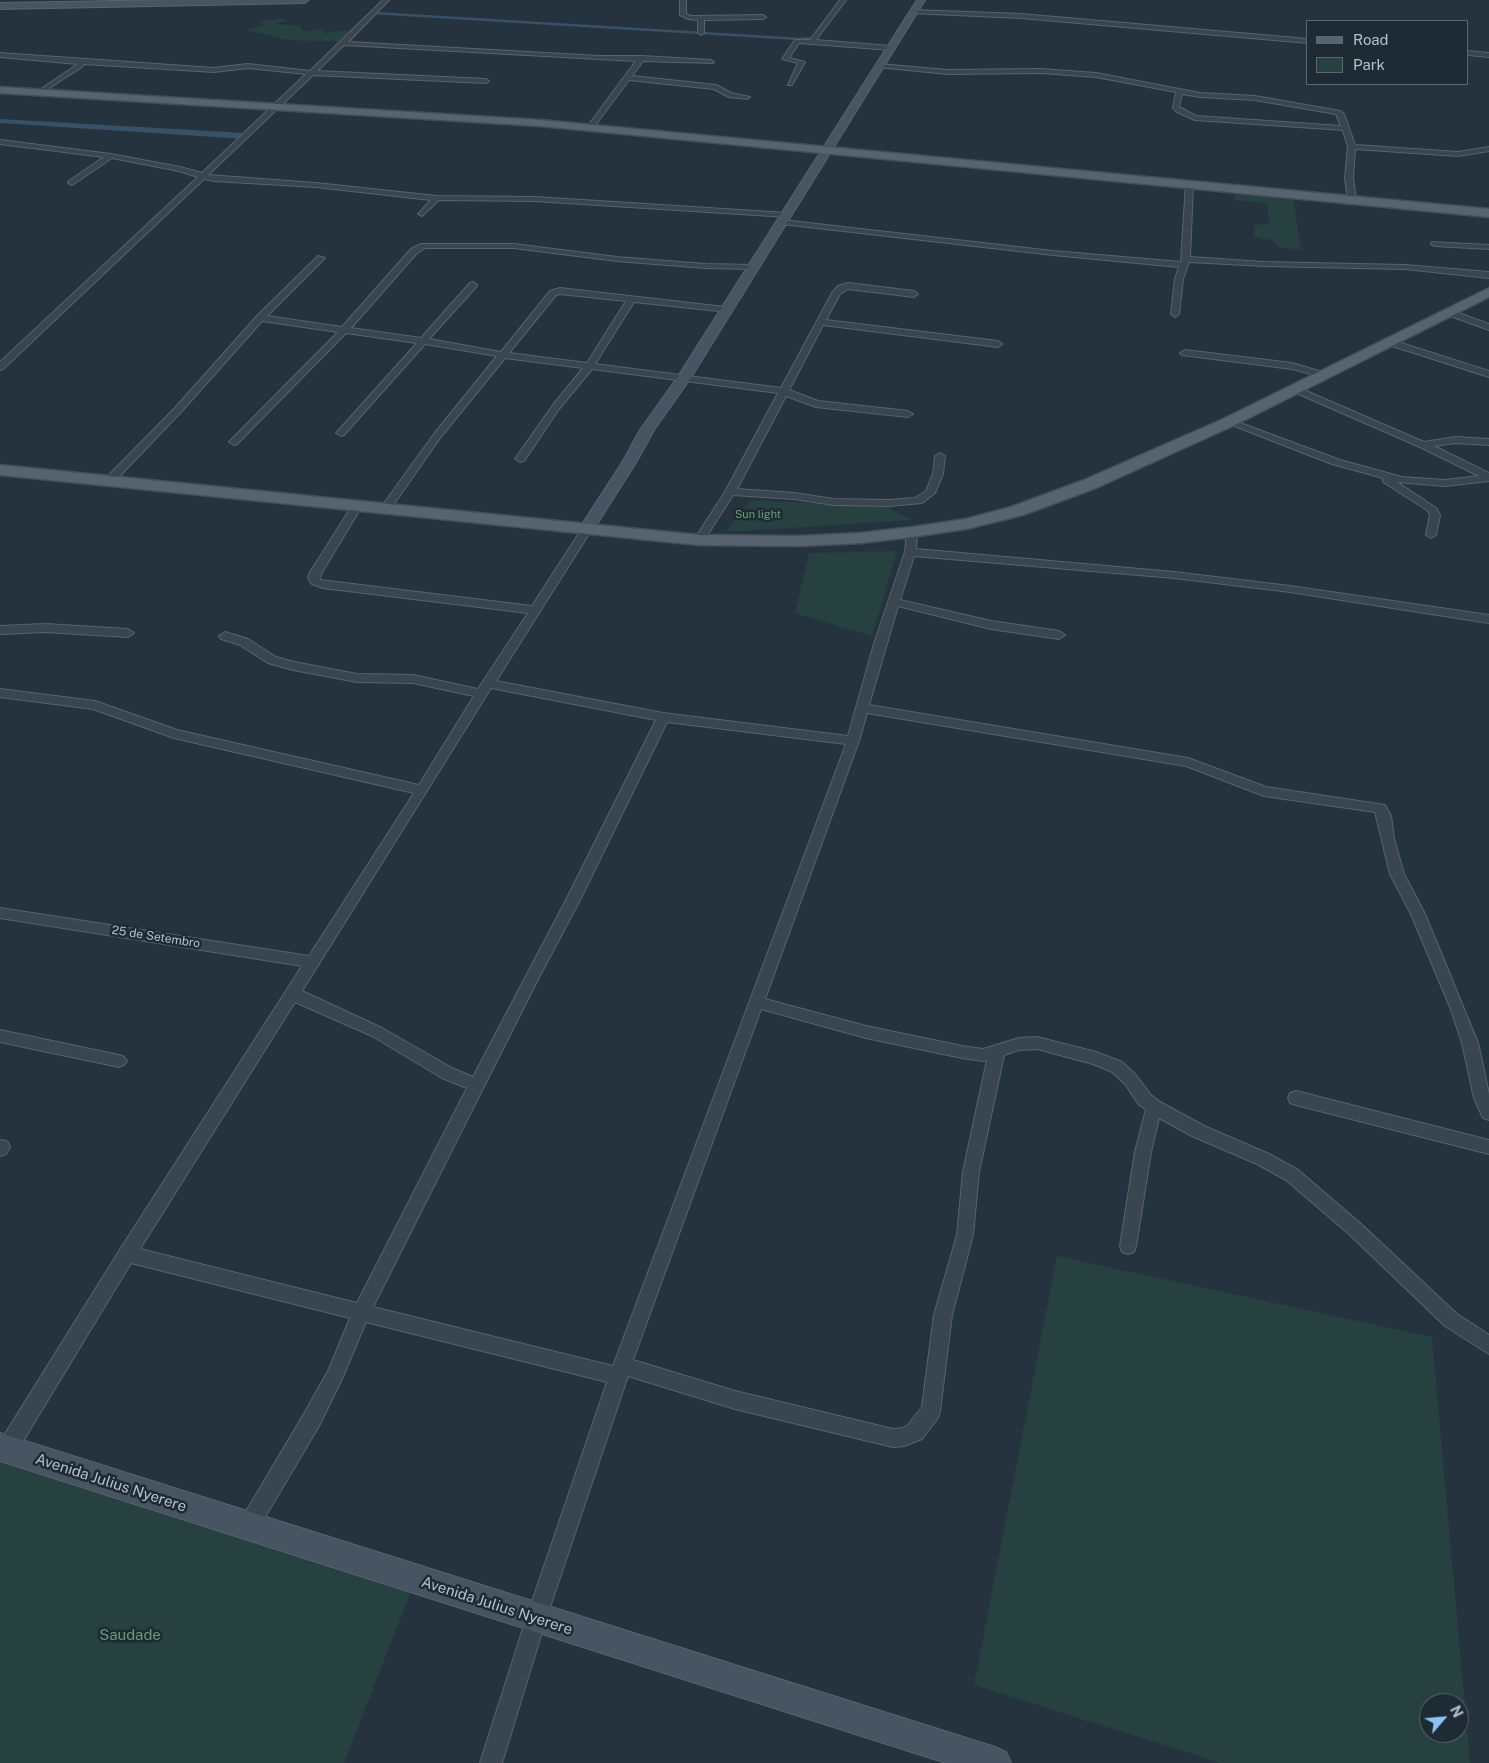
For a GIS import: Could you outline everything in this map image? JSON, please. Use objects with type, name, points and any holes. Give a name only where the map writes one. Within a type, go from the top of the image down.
[{"type":"main road","points":[[0,90],[591,127],[1489,213]]},
{"type":"main road","points":[[0,470],[699,540],[799,541],[861,538],[912,532],[966,524],[1016,511],[1090,484],[1297,390],[1489,292]]},
{"type":"street","points":[[0,6],[305,0]]},
{"type":"street","points":[[0,367],[312,73],[386,0]]},
{"type":"street","points":[[683,0],[683,15],[690,18],[764,17]]},
{"type":"street","points":[[812,42],[843,0]]},
{"type":"street","points":[[3,1448],[587,530],[630,461],[646,430],[683,379],[921,0]]},
{"type":"street","points":[[913,12],[1021,16],[1306,41]]},
{"type":"street","points":[[700,18],[701,33]]},
{"type":"street","points":[[790,84],[802,62],[785,59],[797,41],[891,48]]},
{"type":"street","points":[[342,43],[711,62]]},
{"type":"street","points":[[1469,53],[1489,55]]},
{"type":"street","points":[[0,55],[214,70],[248,66],[312,73],[486,81]]},
{"type":"street","points":[[591,127],[642,58]]},
{"type":"street","points":[[40,92],[80,66],[82,62]]},
{"type":"street","points":[[879,66],[948,72],[1064,72],[1096,76],[1179,92],[1255,98],[1338,112],[1341,114],[1352,147],[1349,178],[1352,200]]},
{"type":"street","points":[[627,78],[716,88],[729,96],[747,97]]},
{"type":"street","points":[[1179,92],[1175,101],[1175,107],[1179,111],[1195,118],[1346,128]]},
{"type":"street","points":[[0,142],[112,156],[180,169],[214,179],[316,186],[437,198],[535,199],[784,218],[1043,252],[1184,262],[1404,266],[1489,275]]},
{"type":"street","points":[[1352,147],[1458,154],[1489,149]]},
{"type":"street","points":[[72,183],[112,156]]},
{"type":"street","points":[[1175,314],[1184,262],[1189,185]]},
{"type":"street","points":[[422,214],[437,198]]},
{"type":"street","points":[[1435,244],[1469,248],[1489,247]]},
{"type":"street","points":[[234,442],[344,330],[376,292],[414,252],[430,245],[514,246],[557,253],[643,262],[753,267]]},
{"type":"street","points":[[108,482],[178,410],[260,318],[321,258]]},
{"type":"street","points":[[341,433],[424,341],[472,284]]},
{"type":"street","points":[[699,540],[730,492],[836,293],[844,287],[914,294]]},
{"type":"street","points":[[385,509],[436,436],[554,294],[560,291],[570,291],[725,310]]},
{"type":"street","points":[[520,458],[556,407],[590,366],[632,298]]},
{"type":"street","points":[[1448,312],[1489,327]]},
{"type":"street","points":[[260,318],[424,341],[504,355],[783,391],[803,397],[816,404],[894,414],[908,414]]},
{"type":"street","points":[[822,322],[998,344]]},
{"type":"street","points":[[1389,342],[1489,374]]},
{"type":"street","points":[[1185,353],[1292,366],[1327,375]]},
{"type":"street","points":[[1297,390],[1423,445],[1489,478]]},
{"type":"street","points":[[1229,422],[1336,462],[1414,482],[1445,483],[1489,478]]},
{"type":"street","points":[[1423,445],[1456,440],[1489,442]]},
{"type":"street","points":[[730,492],[862,504],[918,501],[930,493],[938,474],[940,456]]},
{"type":"street","points":[[1376,473],[1431,508],[1435,515],[1431,536]]},
{"type":"street","points":[[357,506],[315,574],[316,582],[380,592],[535,610]]},
{"type":"street","points":[[491,1763],[536,1619],[620,1371],[853,741],[910,552],[912,532]]},
{"type":"street","points":[[910,552],[1174,575],[1290,589],[1489,619]]},
{"type":"street","points":[[894,602],[991,625],[1059,635]]},
{"type":"street","points":[[0,630],[65,628],[91,632],[128,633]]},
{"type":"street","points":[[225,636],[244,642],[272,660],[293,666],[357,678],[413,679],[663,717],[853,741]]},
{"type":"street","points":[[0,693],[95,706],[174,734],[422,790]]},
{"type":"street","points":[[864,708],[1188,762],[1264,791],[1380,808],[1383,811],[1386,839],[1397,874],[1418,914],[1457,1007],[1470,1043],[1482,1098],[1489,1113]]},
{"type":"street","points":[[248,1527],[312,1419],[335,1375],[362,1313],[529,981],[577,892],[663,717]]},
{"type":"street","name":"25 de Setembro","points":[[0,913],[312,962]]},
{"type":"street","points":[[293,994],[378,1032],[447,1074],[477,1085]]},
{"type":"street","points":[[756,1002],[866,1032],[962,1052],[983,1055],[1019,1044],[1037,1043],[1096,1058],[1117,1067],[1130,1079],[1145,1100],[1154,1107],[1224,1144],[1263,1159],[1292,1175],[1355,1229],[1451,1320],[1489,1345]]},
{"type":"street","points":[[0,1036],[119,1061]]},
{"type":"street","points":[[127,1254],[362,1313],[620,1371],[893,1438],[904,1437],[915,1432],[931,1411],[943,1315],[960,1257],[971,1172],[997,1051]]},
{"type":"street","points":[[1296,1098],[1489,1147]]},
{"type":"street","points":[[1128,1246],[1143,1152],[1154,1107]]},
{"type":"street","name":"Avenida Julius Nyerere","points":[[3,1448],[536,1619],[995,1763]]},
{"type":"green space","points":[[285,19],[285,22],[276,24],[301,26],[302,30],[320,30],[324,31],[324,34],[336,31],[349,31],[339,42],[288,40],[246,30],[263,25],[258,23],[261,21]]},
{"type":"green space","points":[[1235,194],[1293,199],[1301,250],[1278,247],[1272,240],[1254,237],[1254,224],[1269,225],[1267,203],[1234,200]]},
{"type":"green space","name":"Sun light","points":[[751,500],[886,507],[913,520],[725,532]]},
{"type":"green space","points":[[897,551],[872,636],[795,613],[809,553]]},
{"type":"green space","points":[[1057,1256],[1432,1337],[1464,1693],[1419,1693],[1419,1743],[1468,1743],[1470,1763],[1221,1763],[974,1685]]},
{"type":"green space","name":"Saudade","points":[[0,1460],[413,1586],[344,1763],[0,1763]]},
{"type":"waterway","points":[[374,13],[799,39],[815,38]]},
{"type":"waterway","points":[[0,121],[245,136]]}]
